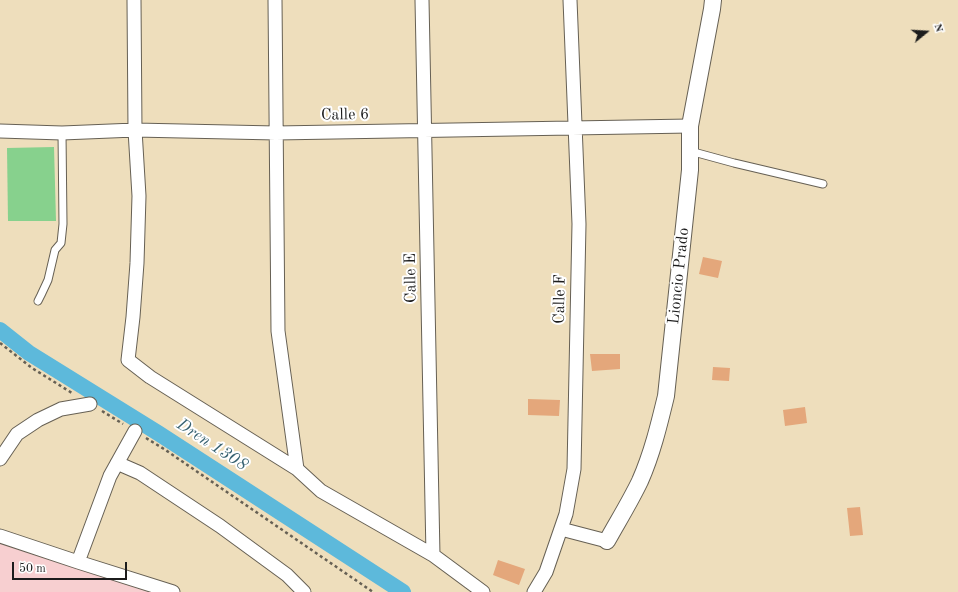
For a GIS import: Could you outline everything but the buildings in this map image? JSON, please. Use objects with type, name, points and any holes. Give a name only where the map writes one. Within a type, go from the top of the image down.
[{"type":"street","points":[[134,0],[135,130],[139,196],[137,263],[128,360],[150,377],[296,469],[321,491],[433,555],[484,592]]},
{"type":"street","points":[[275,0],[278,331],[296,469]]},
{"type":"street","name":"Calle E","points":[[422,0],[433,555]]},
{"type":"street","name":"Calle F","points":[[534,592],[546,572],[566,514],[574,469],[578,224],[570,0]]},
{"type":"street","name":"Lioncio Prado","points":[[607,541],[639,482],[650,456],[658,432],[666,396],[690,170],[690,126],[713,0]]},
{"type":"street","name":"Calle 6","points":[[0,131],[62,133],[135,130],[276,133],[690,126]]},
{"type":"street","points":[[0,460],[17,434],[38,420],[61,409],[90,404]]},
{"type":"street","points":[[78,562],[110,476],[135,431]]},
{"type":"street","points":[[117,463],[140,473],[220,526],[287,575],[304,592]]},
{"type":"street","points":[[561,529],[607,541]]},
{"type":"street","points":[[0,536],[173,592]]},
{"type":"lane","points":[[38,301],[48,280],[55,250],[61,243],[63,224],[62,133]]},
{"type":"lane","points":[[690,151],[823,184]]},
{"type":"path","points":[[0,344],[32,368],[164,449],[373,592]]},
{"type":"shaded area","points":[[0,543],[150,592],[0,592]]},
{"type":"green space","points":[[54,147],[56,221],[8,221],[7,148]]},
{"type":"waterway","name":"Dren 1308","points":[[0,330],[29,353],[158,433],[403,592]]}]
